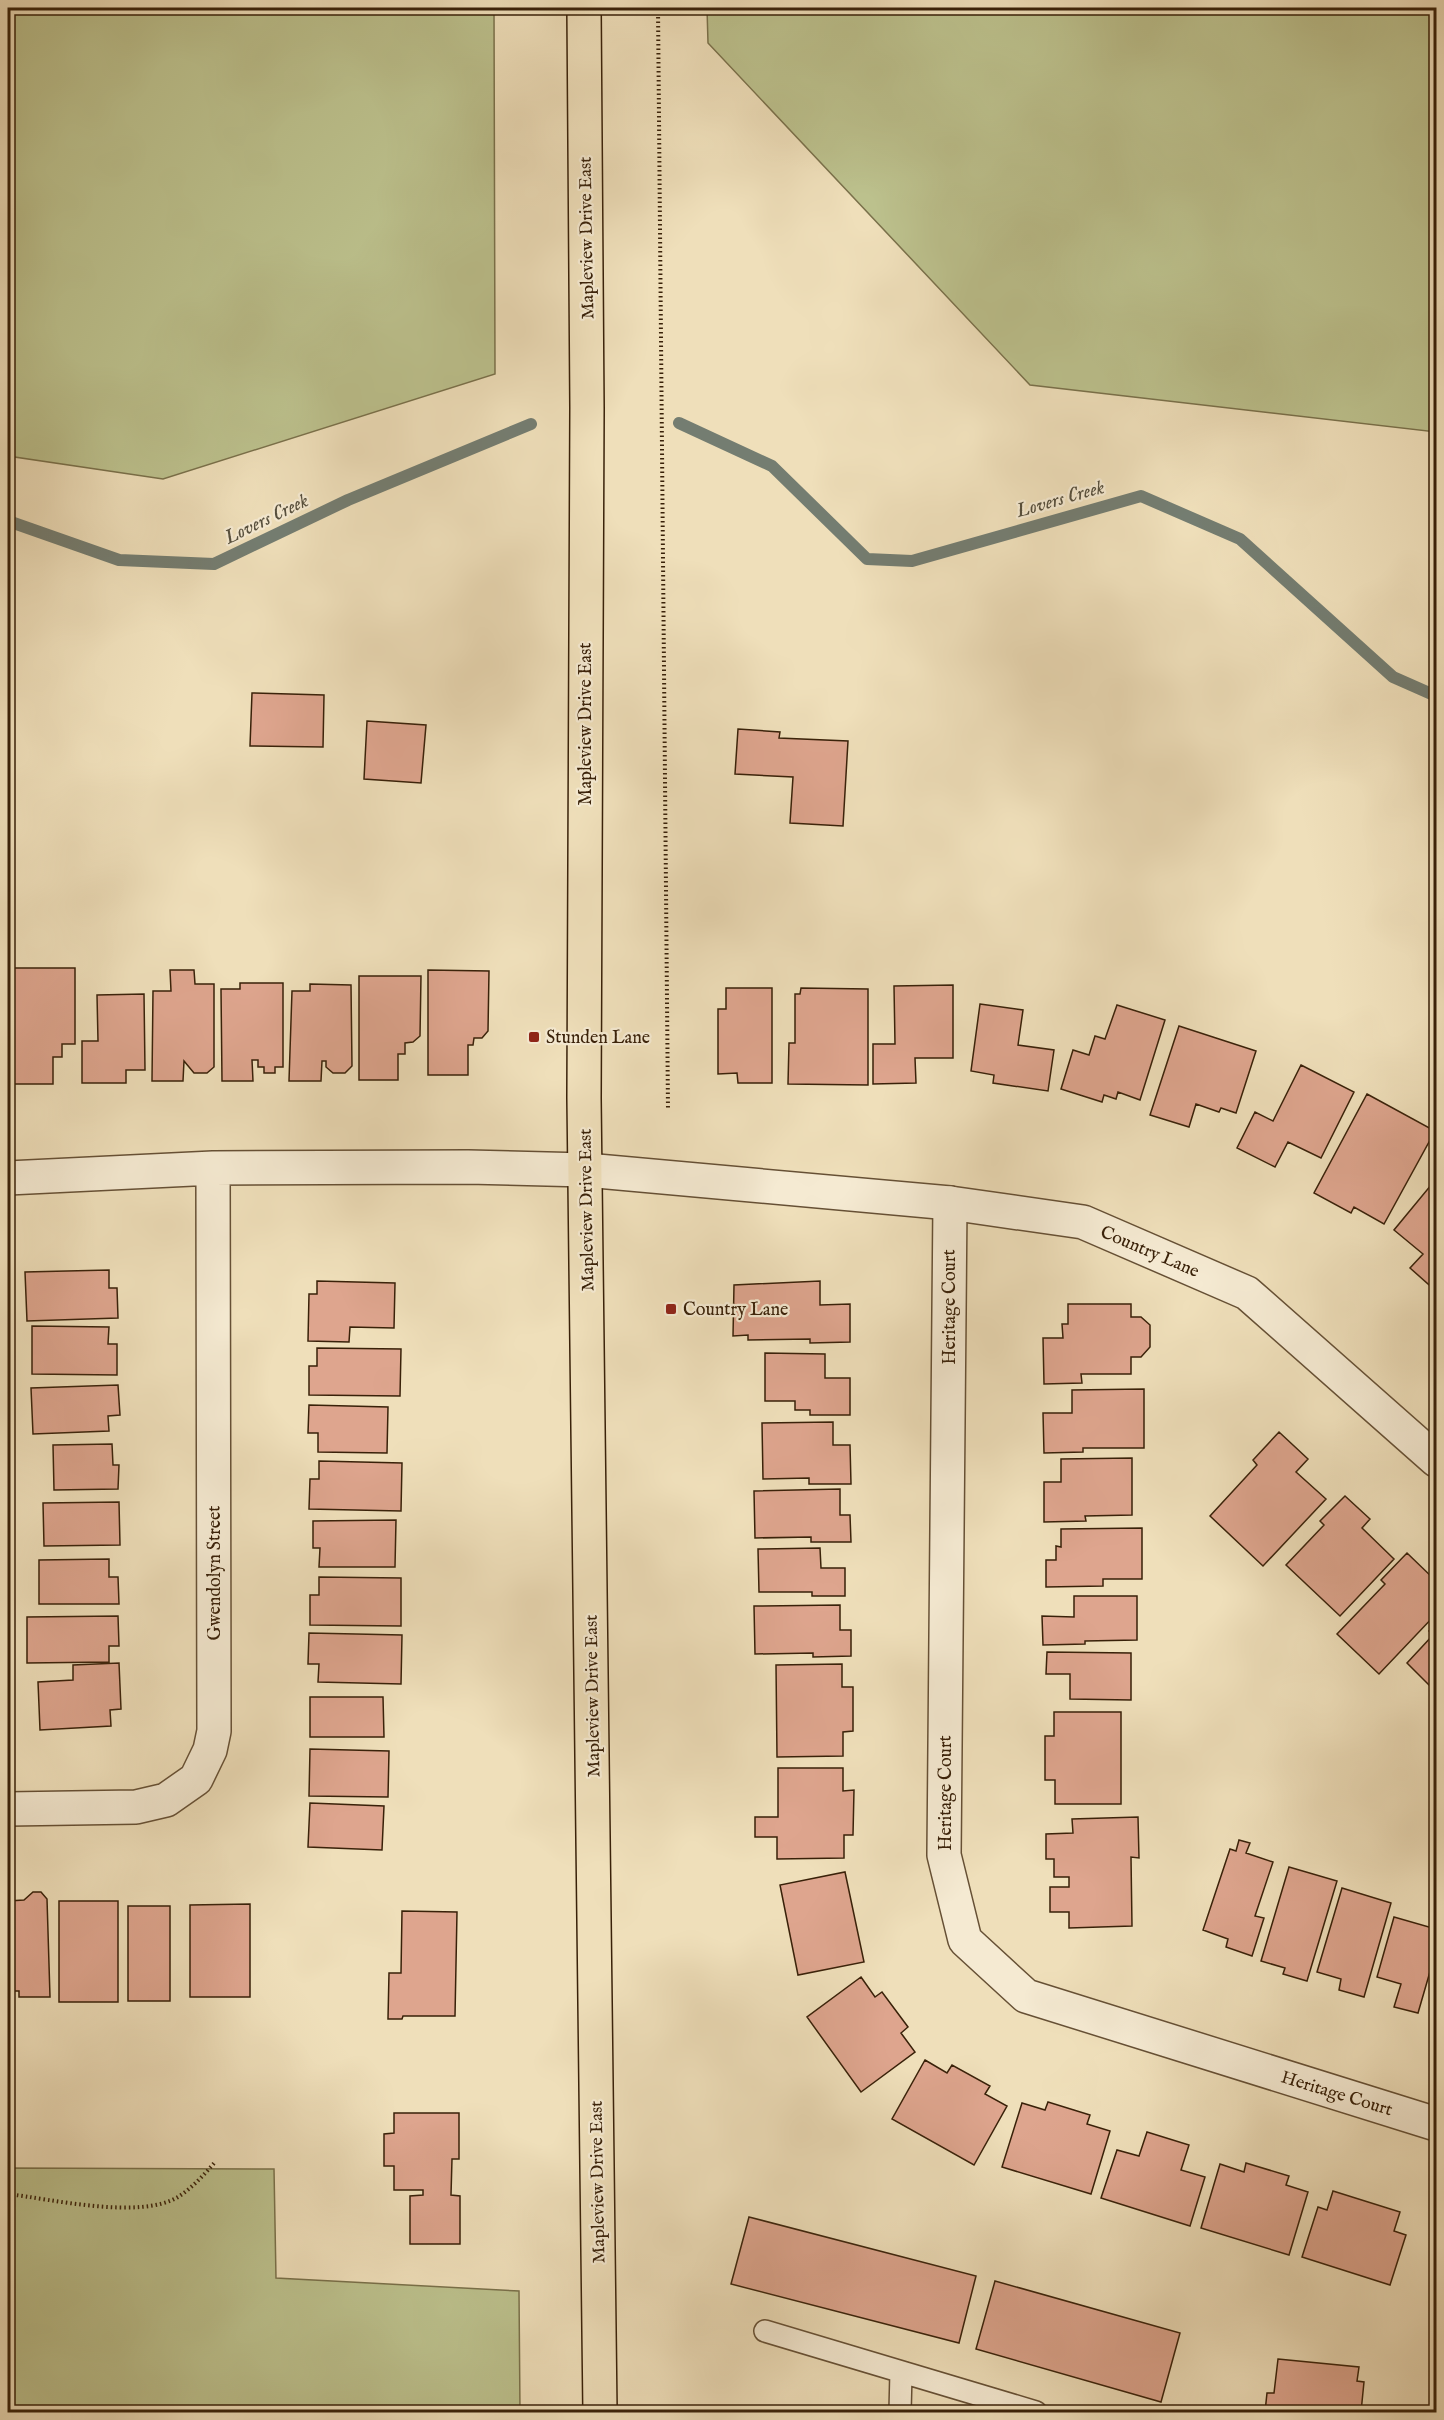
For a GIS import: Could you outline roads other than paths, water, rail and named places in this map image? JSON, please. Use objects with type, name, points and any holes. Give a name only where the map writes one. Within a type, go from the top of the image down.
[{"type":"main road","name":"Mapleview Drive East","points":[[584,8],[587,408],[584,873],[600,2412]]},
{"type":"street","points":[[8,1178],[213,1168],[468,1167],[586,1170]]},
{"type":"street","name":"Gwendolyn Street","points":[[8,1809],[136,1807],[166,1800],[196,1779],[210,1750],[214,1731],[213,1168]]},
{"type":"street","name":"Country Lane","points":[[586,1170],[950,1203],[1083,1222],[1247,1293],[1437,1460]]},
{"type":"street","name":"Heritage Court","points":[[950,1203],[944,1855],[965,1940],[1026,1996],[1437,2124]]},
{"type":"lane","points":[[765,2331],[1036,2412]]},
{"type":"lane","points":[[900,2412],[901,2372]]},
{"type":"waterway","name":"Lovers Creek","points":[[679,423],[772,466],[867,559],[912,561],[1141,496],[1240,539],[1393,677],[1436,696]]},
{"type":"waterway","name":"Lovers Creek","points":[[8,521],[119,560],[214,564],[348,500],[531,424]]},
{"type":"place","name":"Stunden Lane","points":[[534,1037]]},
{"type":"place","name":"Country Lane","points":[[671,1309]]}]
